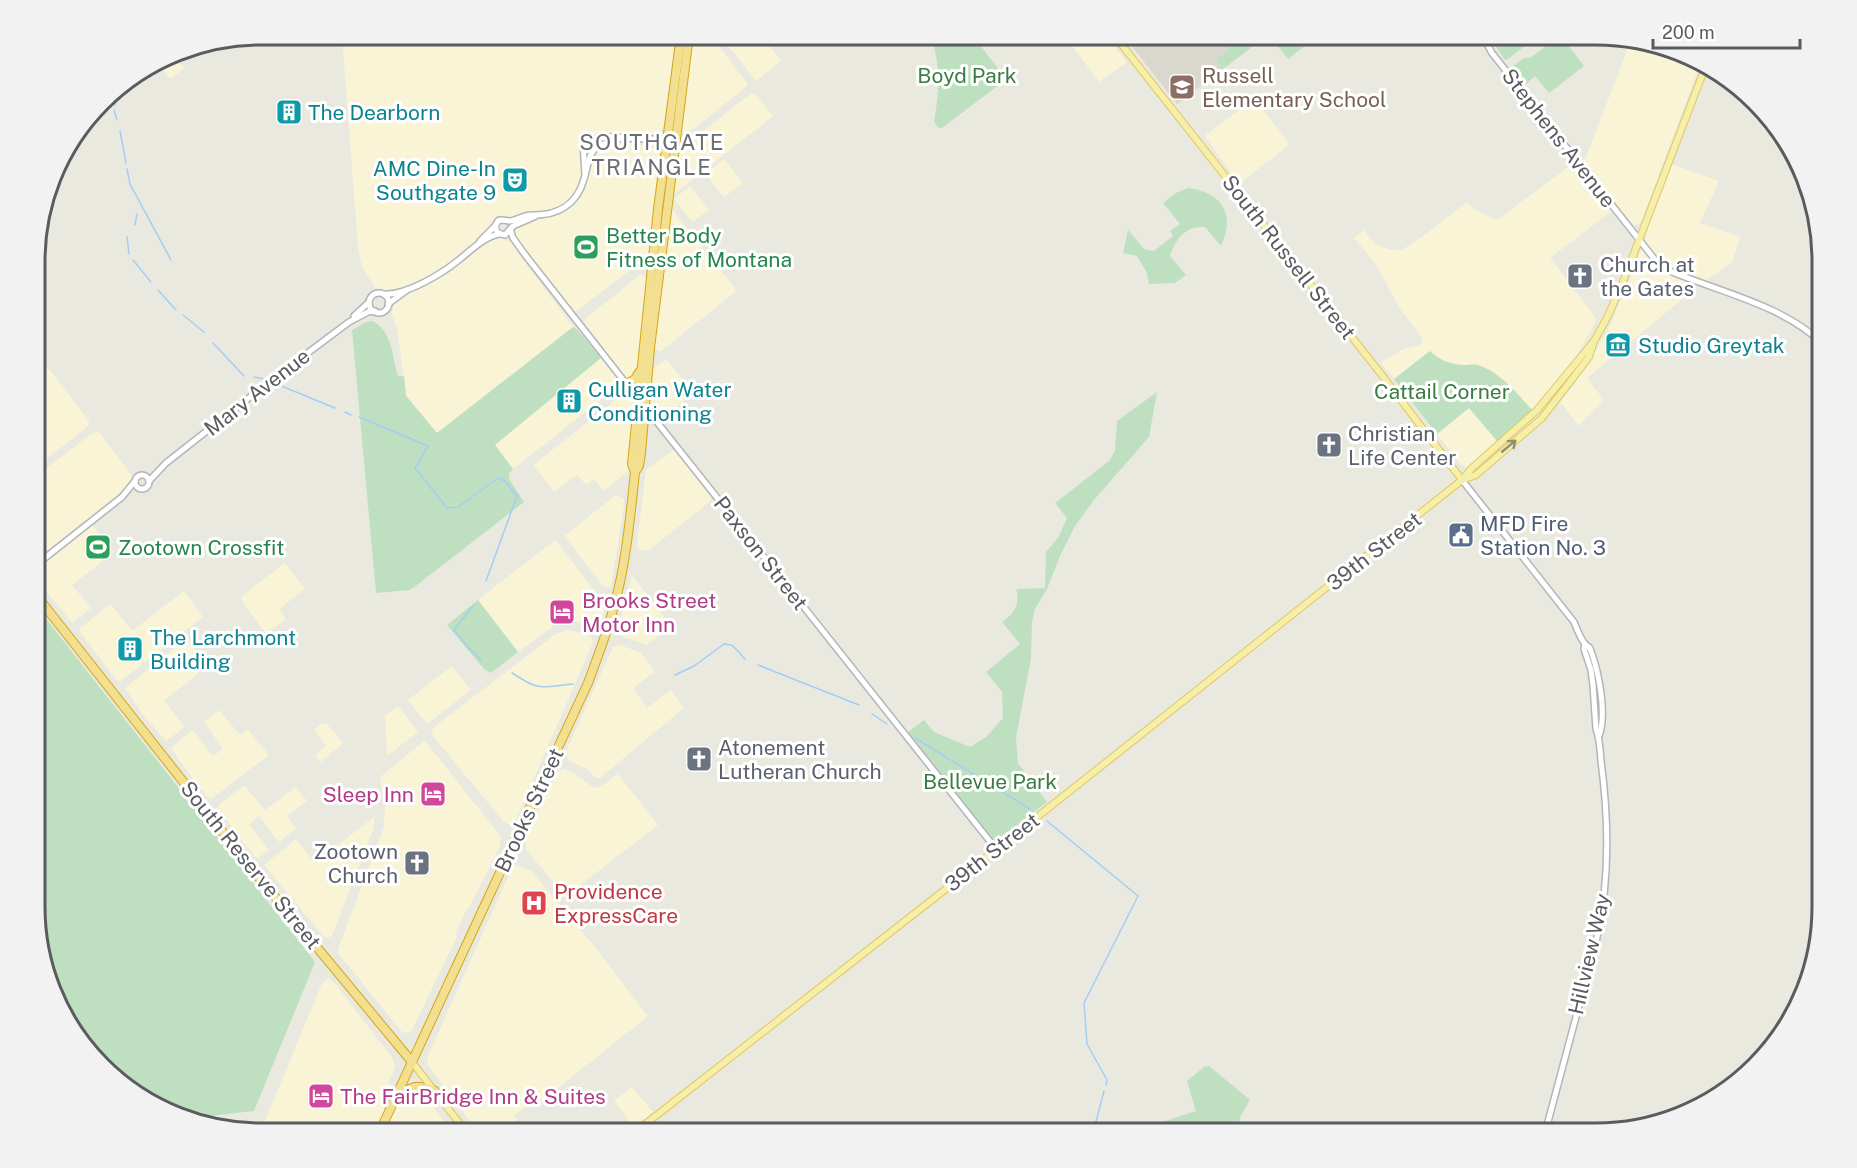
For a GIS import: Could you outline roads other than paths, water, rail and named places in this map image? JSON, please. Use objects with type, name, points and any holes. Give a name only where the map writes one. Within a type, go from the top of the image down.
[{"type":"highway","name":"Brooks Street","points":[[635,472],[639,466],[641,453],[680,45]]},
{"type":"highway","name":"Brooks Street","points":[[384,1123],[588,683],[620,582],[635,472],[632,464],[641,367],[671,140],[687,45]]},
{"type":"highway","points":[[626,384],[635,379],[641,367]]},
{"type":"highway","name":"South Reserve Street","points":[[45,606],[252,869],[412,1062]]},
{"type":"highway","points":[[393,1102],[413,1086],[435,1091]]},
{"type":"main road","name":"South Russell Street","points":[[1123,45],[1382,374],[1462,480]]},
{"type":"main road","points":[[1462,480],[1476,475],[1535,424],[1566,388],[1588,357],[1617,297],[1703,73]]},
{"type":"main road","points":[[1462,480],[1470,469],[1526,421],[1594,341]]},
{"type":"main road","points":[[1535,424],[1542,411],[1569,378],[1570,371]]},
{"type":"main road","name":"39th Street","points":[[647,1123],[1462,480]]},
{"type":"main road","name":"South Reserve Street","points":[[412,1062],[459,1123]]},
{"type":"street","name":"Stephens Avenue","points":[[1489,45],[1503,67],[1652,257],[1665,268],[1786,318],[1812,334]]},
{"type":"street","points":[[585,176],[583,142],[586,138],[617,136],[671,140]]},
{"type":"street","points":[[584,147],[587,150],[595,149],[621,138]]},
{"type":"street","points":[[410,288],[388,304],[383,312],[375,311],[370,307],[369,302],[375,294],[388,294],[410,288],[439,275],[493,236],[507,234],[511,228],[536,216],[556,213],[569,205],[577,197],[597,143],[595,139]]},
{"type":"street","points":[[472,250],[500,220],[536,216]]},
{"type":"street","points":[[507,220],[511,228]]},
{"type":"street","points":[[495,226],[496,231],[501,235]]},
{"type":"street","name":"Paxson Street","points":[[511,228],[513,238],[526,256],[996,849]]},
{"type":"street","name":"Paxson Street","points":[[501,235],[508,238],[526,256]]},
{"type":"street","points":[[383,294],[388,304]]},
{"type":"street","name":"Mary Avenue","points":[[148,478],[349,322],[369,302]]},
{"type":"street","name":"Mary Avenue","points":[[349,322],[368,312],[375,311]]},
{"type":"street","points":[[45,559],[122,497],[139,475],[148,478],[147,487],[122,497]]},
{"type":"street","name":"Hillview Way","points":[[1462,480],[1574,622],[1592,654],[1601,697],[1599,736],[1605,796],[1606,868],[1602,915],[1548,1123]]},
{"type":"street","points":[[135,482],[141,489]]},
{"type":"waterway","points":[[114,110],[117,120]]},
{"type":"waterway","points":[[120,131],[126,163]]},
{"type":"waterway","points":[[127,169],[130,184],[171,260]]},
{"type":"waterway","points":[[135,225],[137,214]]},
{"type":"waterway","points":[[127,237],[129,254]]},
{"type":"waterway","points":[[133,260],[151,282]]},
{"type":"waterway","points":[[158,290],[176,310]]},
{"type":"waterway","points":[[183,315],[204,332]]},
{"type":"waterway","points":[[213,343],[244,376]]},
{"type":"waterway","points":[[254,377],[264,379]]},
{"type":"waterway","points":[[279,385],[335,408]]},
{"type":"waterway","points":[[345,412],[351,415]]},
{"type":"waterway","points":[[359,417],[428,446],[415,468],[447,508],[458,507],[498,478],[505,481],[517,496],[486,581]]},
{"type":"waterway","points":[[473,606],[454,630],[481,660]]},
{"type":"waterway","points":[[675,675],[694,666],[724,644],[732,645],[745,659]]},
{"type":"waterway","points":[[758,665],[859,705]]},
{"type":"waterway","points":[[512,673],[535,686],[573,684]]},
{"type":"waterway","points":[[872,714],[887,724]]},
{"type":"waterway","points":[[915,738],[1030,809]]},
{"type":"waterway","points":[[1047,821],[1138,896],[1084,1003],[1087,1044],[1107,1080],[1106,1085]]},
{"type":"waterway","points":[[1096,1123],[1104,1091]]},
{"type":"place","name":"Russell Elementary School","points":[[1182,87]]},
{"type":"place","name":"The Dearborn","points":[[289,112]]},
{"type":"place","name":"AMC Dine-In Southgate 9","points":[[515,180]]},
{"type":"place","name":"Better Body Fitness of Montana","points":[[586,247]]},
{"type":"place","name":"Church at the Gates","points":[[1580,276]]},
{"type":"place","name":"Studio Greytak","points":[[1618,345]]},
{"type":"place","name":"Culligan Water Conditioning","points":[[569,401]]},
{"type":"place","name":"Christian Life Center","points":[[1329,445]]},
{"type":"place","name":"MFD Fire Station No. 3","points":[[1461,535]]},
{"type":"place","name":"Zootown Crossfit","points":[[98,547]]},
{"type":"place","name":"Brooks Street Motor Inn","points":[[562,612]]},
{"type":"place","name":"The Larchmont Building","points":[[130,649]]},
{"type":"place","name":"Atonement Lutheran Church","points":[[699,759]]},
{"type":"place","name":"Sleep Inn","points":[[433,794]]},
{"type":"place","name":"Zootown Church","points":[[417,863]]},
{"type":"place","name":"Providence ExpressCare","points":[[534,903]]},
{"type":"place","name":"The FairBridge Inn & Suites","points":[[321,1096]]},
{"type":"district","name":"SOUTHGATE TRIANGLE","points":[[652,154]]},
{"type":"park label","name":"Boyd Park","points":[[967,75]]},
{"type":"park label","name":"Cattail Corner","points":[[1442,391]]},
{"type":"park label","name":"Bellevue Park","points":[[990,781]]}]
